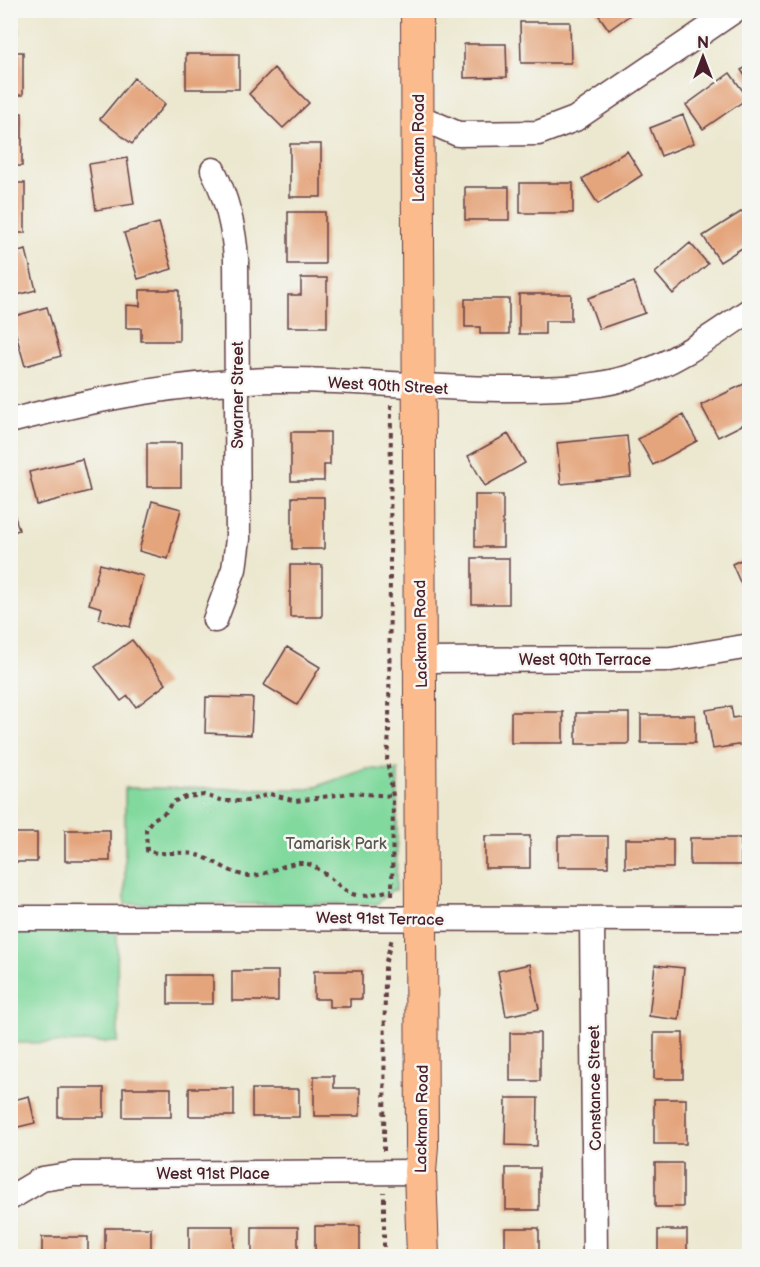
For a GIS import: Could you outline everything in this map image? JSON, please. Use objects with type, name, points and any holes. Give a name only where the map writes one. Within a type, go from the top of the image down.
[{"type":"main road","name":"Lackman Road","points":[[417,10],[423,1146],[420,1172],[423,1257]]},
{"type":"street","points":[[419,117],[458,134],[538,133],[575,119],[735,10]]},
{"type":"street","name":"Swarner Street","points":[[213,170],[225,196],[234,232],[238,539],[234,569],[215,620]]},
{"type":"street","name":"West 90th Street","points":[[10,421],[80,402],[156,389],[237,382],[325,381],[419,387],[554,390],[584,387],[628,378],[671,361],[750,310]]},
{"type":"street","name":"West 90th Terrace","points":[[420,660],[671,658],[750,646]]},
{"type":"street","name":"West 91st Terrace","points":[[10,918],[750,919]]},
{"type":"street","name":"Constance Street","points":[[592,918],[596,1257]]},
{"type":"street","name":"West 91st Place","points":[[10,1198],[42,1179],[74,1174],[420,1172]]},
{"type":"path","points":[[391,404],[387,760],[393,796],[392,890],[360,897],[316,868],[303,863],[250,876],[238,874],[198,855],[184,853],[162,855],[147,851],[146,829],[152,820],[166,812],[172,802],[186,797],[204,795],[224,801],[247,801],[270,794],[296,801],[351,793],[393,796]]},
{"type":"path","points":[[384,1257],[385,965],[393,935]]},
{"type":"green space","name":"Tamarisk Park","points":[[366,769],[398,770],[396,890],[392,890],[377,904],[125,904],[125,788],[309,789]]},
{"type":"green space","points":[[10,928],[117,928],[118,1042],[11,1043]]},
{"type":"building","points":[[10,10],[14,10],[17,31],[10,32]]},
{"type":"building","points":[[595,10],[637,10],[609,30]]},
{"type":"building","points":[[520,22],[570,22],[571,63],[521,63]]},
{"type":"building","points":[[464,44],[506,44],[507,77],[464,78]]},
{"type":"building","points":[[10,52],[23,52],[23,95],[10,95]]},
{"type":"building","points":[[186,54],[239,54],[239,89],[186,89]]},
{"type":"building","points":[[750,65],[750,83],[741,70]]},
{"type":"building","points":[[274,68],[309,103],[283,128],[249,94]]},
{"type":"building","points":[[730,73],[748,98],[703,129],[686,105]]},
{"type":"building","points":[[134,78],[165,104],[132,144],[100,119]]},
{"type":"building","points":[[10,113],[22,113],[22,166],[10,166]]},
{"type":"building","points":[[683,115],[694,143],[661,156],[650,128]]},
{"type":"building","points":[[290,144],[321,144],[321,197],[290,197]]},
{"type":"building","points":[[627,151],[642,175],[598,204],[582,179]]},
{"type":"building","points":[[127,158],[134,204],[96,210],[89,164]]},
{"type":"building","points":[[10,183],[25,183],[25,233],[10,233]]},
{"type":"building","points":[[520,183],[573,183],[573,213],[520,213]]},
{"type":"building","points":[[465,187],[509,187],[509,220],[465,220]]},
{"type":"building","points":[[747,208],[750,212],[750,243],[720,262],[703,236]]},
{"type":"building","points":[[288,212],[325,212],[325,264],[288,264]]},
{"type":"building","points":[[159,223],[172,269],[138,279],[124,233]]},
{"type":"building","points":[[690,243],[708,264],[673,294],[655,273]]},
{"type":"building","points":[[26,250],[36,290],[10,297],[10,254]]},
{"type":"building","points":[[301,278],[327,278],[327,327],[288,327],[288,295],[301,295]]},
{"type":"building","points":[[634,282],[645,313],[599,329],[588,298]]},
{"type":"building","points":[[140,290],[179,290],[179,341],[141,341],[141,328],[126,328],[126,305],[140,306]]},
{"type":"building","points":[[519,294],[571,294],[571,321],[545,321],[545,334],[519,334]]},
{"type":"building","points":[[465,299],[509,299],[509,334],[480,334],[480,327],[465,327]]},
{"type":"building","points":[[47,307],[61,356],[25,366],[11,317]]},
{"type":"building","points":[[746,383],[750,389],[750,421],[718,437],[701,405]]},
{"type":"building","points":[[683,415],[697,441],[653,465],[638,439]]},
{"type":"building","points":[[291,432],[330,432],[330,465],[324,465],[324,481],[291,481]]},
{"type":"building","points":[[508,434],[525,463],[485,486],[468,456]]},
{"type":"building","points":[[627,436],[631,477],[561,484],[557,443]]},
{"type":"building","points":[[147,443],[181,443],[181,487],[147,487]]},
{"type":"building","points":[[82,459],[90,491],[37,505],[29,472]]},
{"type":"building","points":[[475,495],[503,495],[503,547],[475,547]]},
{"type":"building","points":[[292,497],[324,497],[324,549],[292,549]]},
{"type":"building","points":[[152,501],[181,509],[168,559],[139,551]]},
{"type":"building","points":[[10,505],[19,530],[10,533]]},
{"type":"building","points":[[750,556],[750,589],[744,591],[732,564]]},
{"type":"building","points":[[472,558],[509,558],[509,604],[472,604]]},
{"type":"building","points":[[100,564],[143,576],[130,627],[99,619],[102,608],[89,604]]},
{"type":"building","points":[[290,565],[322,565],[322,617],[290,617]]},
{"type":"building","points":[[132,640],[166,684],[136,707],[128,696],[121,701],[95,667]]},
{"type":"building","points":[[287,647],[320,667],[297,705],[264,685]]},
{"type":"building","points":[[206,697],[253,698],[251,735],[205,733]]},
{"type":"building","points":[[731,706],[733,718],[750,715],[750,743],[713,749],[706,710]]},
{"type":"building","points":[[511,712],[563,712],[563,743],[511,743]]},
{"type":"building","points":[[576,713],[629,713],[629,744],[576,744]]},
{"type":"building","points":[[641,715],[695,715],[695,743],[641,743]]},
{"type":"building","points":[[65,830],[110,830],[110,861],[65,861]]},
{"type":"building","points":[[10,833],[37,833],[37,862],[10,862]]},
{"type":"building","points":[[485,836],[530,836],[530,868],[485,868]]},
{"type":"building","points":[[558,836],[608,836],[608,867],[558,867]]},
{"type":"building","points":[[690,838],[741,838],[741,865],[690,865]]},
{"type":"building","points":[[625,839],[673,839],[673,868],[625,868]]},
{"type":"building","points":[[530,964],[539,1009],[506,1016],[498,971]]},
{"type":"building","points":[[655,965],[684,968],[679,1020],[649,1016]]},
{"type":"building","points":[[232,971],[278,971],[278,1001],[232,1001]]},
{"type":"building","points":[[314,971],[362,971],[362,999],[350,999],[350,1007],[329,1007],[329,999],[314,999]]},
{"type":"building","points":[[168,975],[213,975],[213,1004],[168,1004]]},
{"type":"building","points":[[510,1033],[540,1033],[540,1081],[510,1081]]},
{"type":"building","points":[[654,1033],[683,1033],[683,1079],[654,1079]]},
{"type":"building","points":[[314,1076],[334,1076],[334,1088],[360,1088],[360,1116],[314,1116]]},
{"type":"building","points":[[58,1088],[104,1088],[104,1117],[58,1117]]},
{"type":"building","points":[[123,1088],[171,1088],[171,1117],[123,1117]]},
{"type":"building","points":[[189,1088],[234,1088],[234,1116],[189,1116]]},
{"type":"building","points":[[252,1089],[299,1089],[299,1117],[252,1117]]},
{"type":"building","points":[[29,1096],[35,1123],[10,1129],[10,1101]]},
{"type":"building","points":[[506,1098],[538,1098],[537,1146],[505,1145]]},
{"type":"building","points":[[654,1099],[686,1099],[686,1144],[654,1144]]},
{"type":"building","points":[[655,1163],[683,1163],[683,1207],[655,1207]]},
{"type":"building","points":[[506,1168],[539,1168],[539,1210],[506,1210]]},
{"type":"building","points":[[189,1226],[234,1226],[234,1254],[189,1254]]},
{"type":"building","points":[[315,1226],[360,1226],[360,1255],[315,1255]]},
{"type":"building","points":[[252,1227],[298,1227],[298,1255],[252,1255]]},
{"type":"building","points":[[105,1228],[151,1228],[151,1256],[105,1256]]},
{"type":"building","points":[[505,1228],[539,1228],[539,1256],[505,1256]]},
{"type":"building","points":[[658,1230],[687,1230],[687,1256],[658,1256]]},
{"type":"building","points":[[42,1237],[88,1237],[88,1256],[42,1256]]}]
